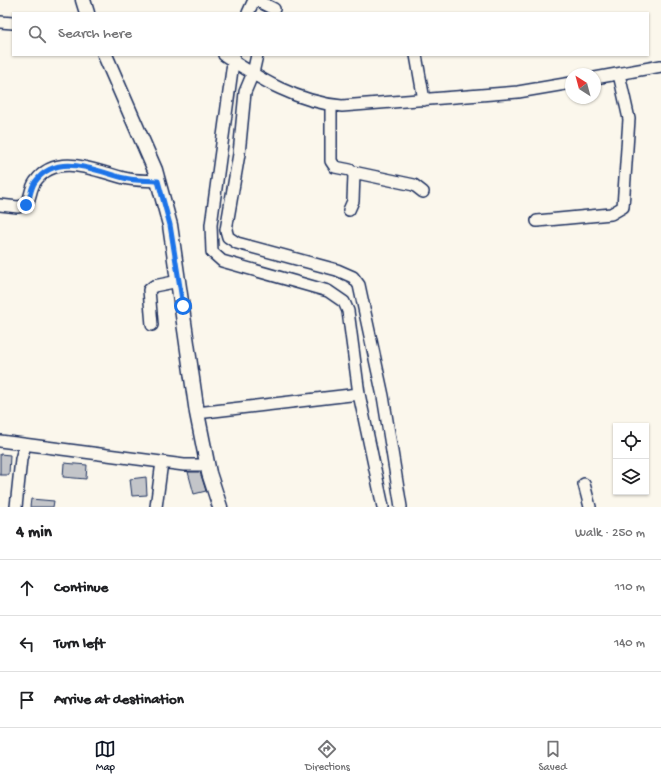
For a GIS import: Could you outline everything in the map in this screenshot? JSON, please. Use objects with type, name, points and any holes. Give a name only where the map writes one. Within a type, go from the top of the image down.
[{"type":"main road","points":[[83,0],[87,12]]},
{"type":"main road","points":[[105,56],[144,143],[158,181],[170,225],[197,414],[208,465],[220,507]]},
{"type":"street","points":[[249,12],[256,0],[274,7]]},
{"type":"street","points":[[0,22],[12,23]]},
{"type":"street","points":[[257,56],[245,92],[240,154],[230,203],[226,233],[231,240],[237,243],[337,270],[353,278],[358,285],[383,396],[401,507]]},
{"type":"street","points":[[416,56],[424,100]]},
{"type":"street","points":[[383,507],[359,394],[348,311],[344,302],[328,291],[222,261],[212,252],[211,225],[231,58],[251,72],[287,93],[301,98],[342,106],[518,92],[565,83]]},
{"type":"street","points":[[601,77],[661,66]]},
{"type":"street","points":[[537,221],[611,214],[623,207],[629,119],[619,74]]},
{"type":"street","points":[[331,105],[331,161],[336,168],[414,185],[423,192]]},
{"type":"street","points":[[0,205],[18,207],[26,205],[35,182],[51,169],[64,165],[77,165],[126,179],[158,181]]},
{"type":"street","points":[[349,210],[353,201],[353,172]]},
{"type":"street","points":[[152,325],[148,293],[149,290],[154,286],[179,281]]},
{"type":"street","points":[[197,414],[359,394]]},
{"type":"street","points":[[0,442],[184,465],[208,465]]},
{"type":"street","points":[[16,507],[21,459],[25,445]]},
{"type":"street","points":[[156,507],[162,462]]},
{"type":"street","points":[[584,484],[590,507]]},
{"type":"building","points":[[0,454],[10,455],[9,475],[0,475]]},
{"type":"building","points":[[64,463],[87,465],[86,479],[63,477]]},
{"type":"building","points":[[188,472],[200,472],[206,491],[194,494]]},
{"type":"building","points":[[146,477],[147,495],[132,496],[130,479]]},
{"type":"building","points":[[31,499],[54,501],[53,507],[30,507]]},
{"type":"route","points":[[26,205],[29,201],[30,193],[35,182],[46,171],[64,165],[77,165],[126,179],[158,181],[170,225],[183,306]]}]
